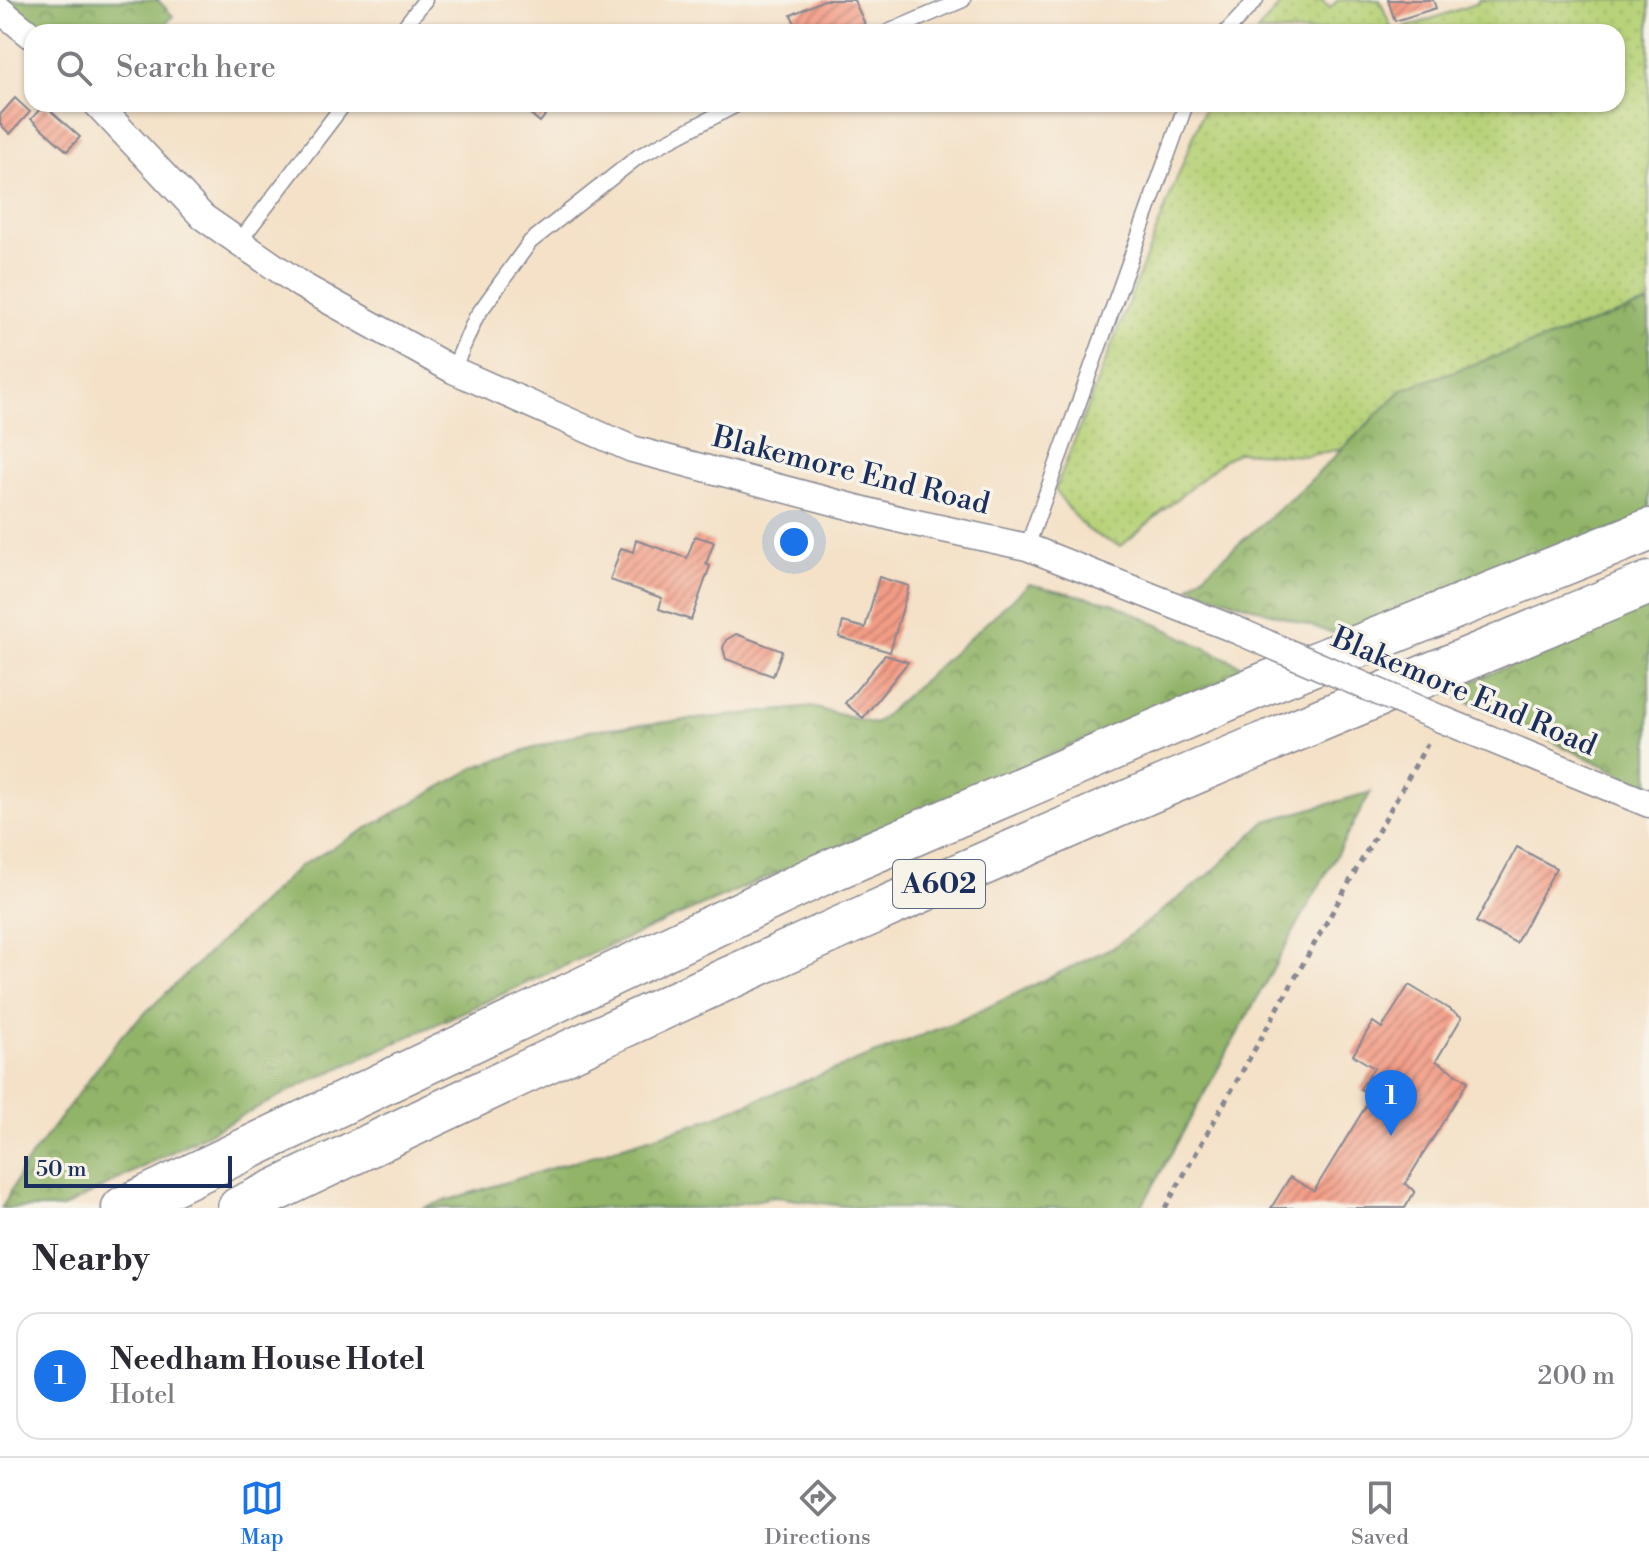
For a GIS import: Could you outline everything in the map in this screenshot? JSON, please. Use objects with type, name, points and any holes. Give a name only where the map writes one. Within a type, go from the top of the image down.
[{"type":"main road","name":"A602","points":[[123,1208],[820,875],[1264,684],[1649,530]]},
{"type":"main road","name":"A602","points":[[239,1208],[502,1081],[867,915],[1278,737],[1649,583]]},
{"type":"street","points":[[0,10],[24,30]]},
{"type":"street","name":"Blakemore End Road","points":[[105,112],[203,217],[301,285],[453,370],[632,449],[902,520],[1027,547],[1236,630],[1441,719],[1649,804]]},
{"type":"lane","points":[[406,24],[425,0]]},
{"type":"lane","points":[[907,24],[963,0]]},
{"type":"lane","points":[[1234,24],[1256,0]]},
{"type":"lane","points":[[239,242],[338,112]]},
{"type":"lane","points":[[453,370],[476,317],[530,242],[639,156],[723,112]]},
{"type":"lane","points":[[1027,547],[1183,112]]},
{"type":"path","points":[[1165,1208],[1441,719]]},
{"type":"green space","points":[[6,0],[158,0],[173,16],[166,24],[34,24]]},
{"type":"green space","points":[[1284,0],[1322,0],[1330,8],[1338,0],[1380,0],[1390,24],[1264,24]]},
{"type":"green space","points":[[1478,0],[1649,0],[1649,303],[1403,389],[1342,449],[1304,456],[1239,452],[1225,459],[1121,546],[1089,531],[1055,490],[1203,112],[1625,112],[1625,24],[1416,24],[1478,3]]},
{"type":"green space","points":[[1649,303],[1649,516],[1336,634],[1189,587],[1303,488],[1403,389]]},
{"type":"green space","points":[[1029,584],[1113,603],[1248,669],[597,951],[298,1087],[63,1208],[2,1208],[24,1166],[122,1035],[300,866],[478,766],[590,730],[812,707],[875,724]]},
{"type":"green space","points":[[1649,607],[1649,787],[1447,692]]},
{"type":"green space","points":[[1371,792],[1141,1208],[859,1208],[775,1197],[715,1208],[422,1208],[698,1123],[963,1019],[1117,945],[1211,873],[1266,821]]},
{"type":"building","points":[[824,0],[854,0],[865,24],[795,24],[791,15]]},
{"type":"building","points":[[1388,0],[1433,0],[1436,8],[1395,21]]},
{"type":"building","points":[[15,98],[24,106],[24,112],[30,112],[10,134],[0,124],[0,115]]},
{"type":"building","points":[[38,112],[52,112],[80,137],[67,151],[31,119]]},
{"type":"building","points":[[528,112],[548,112],[540,122]]},
{"type":"building","points":[[695,536],[714,542],[706,564],[710,566],[691,620],[659,609],[662,598],[610,580],[621,548],[633,552],[636,540],[687,558]]},
{"type":"building","points":[[879,577],[909,586],[890,652],[839,637],[843,622],[865,628]]},
{"type":"building","points":[[736,634],[782,651],[773,676],[726,659],[723,648],[726,640]]},
{"type":"building","points":[[885,655],[908,662],[863,718],[845,703]]},
{"type":"building","points":[[1517,847],[1556,868],[1516,943],[1476,922]]},
{"type":"building","points":[[1409,985],[1462,1017],[1436,1061],[1468,1081],[1405,1184],[1415,1191],[1405,1208],[1271,1208],[1290,1177],[1314,1191],[1372,1096],[1360,1089],[1374,1068],[1353,1055],[1373,1022],[1382,1028]]},
{"type":"place","name":"Needham House Hotel","points":[[1391,1136]]}]
